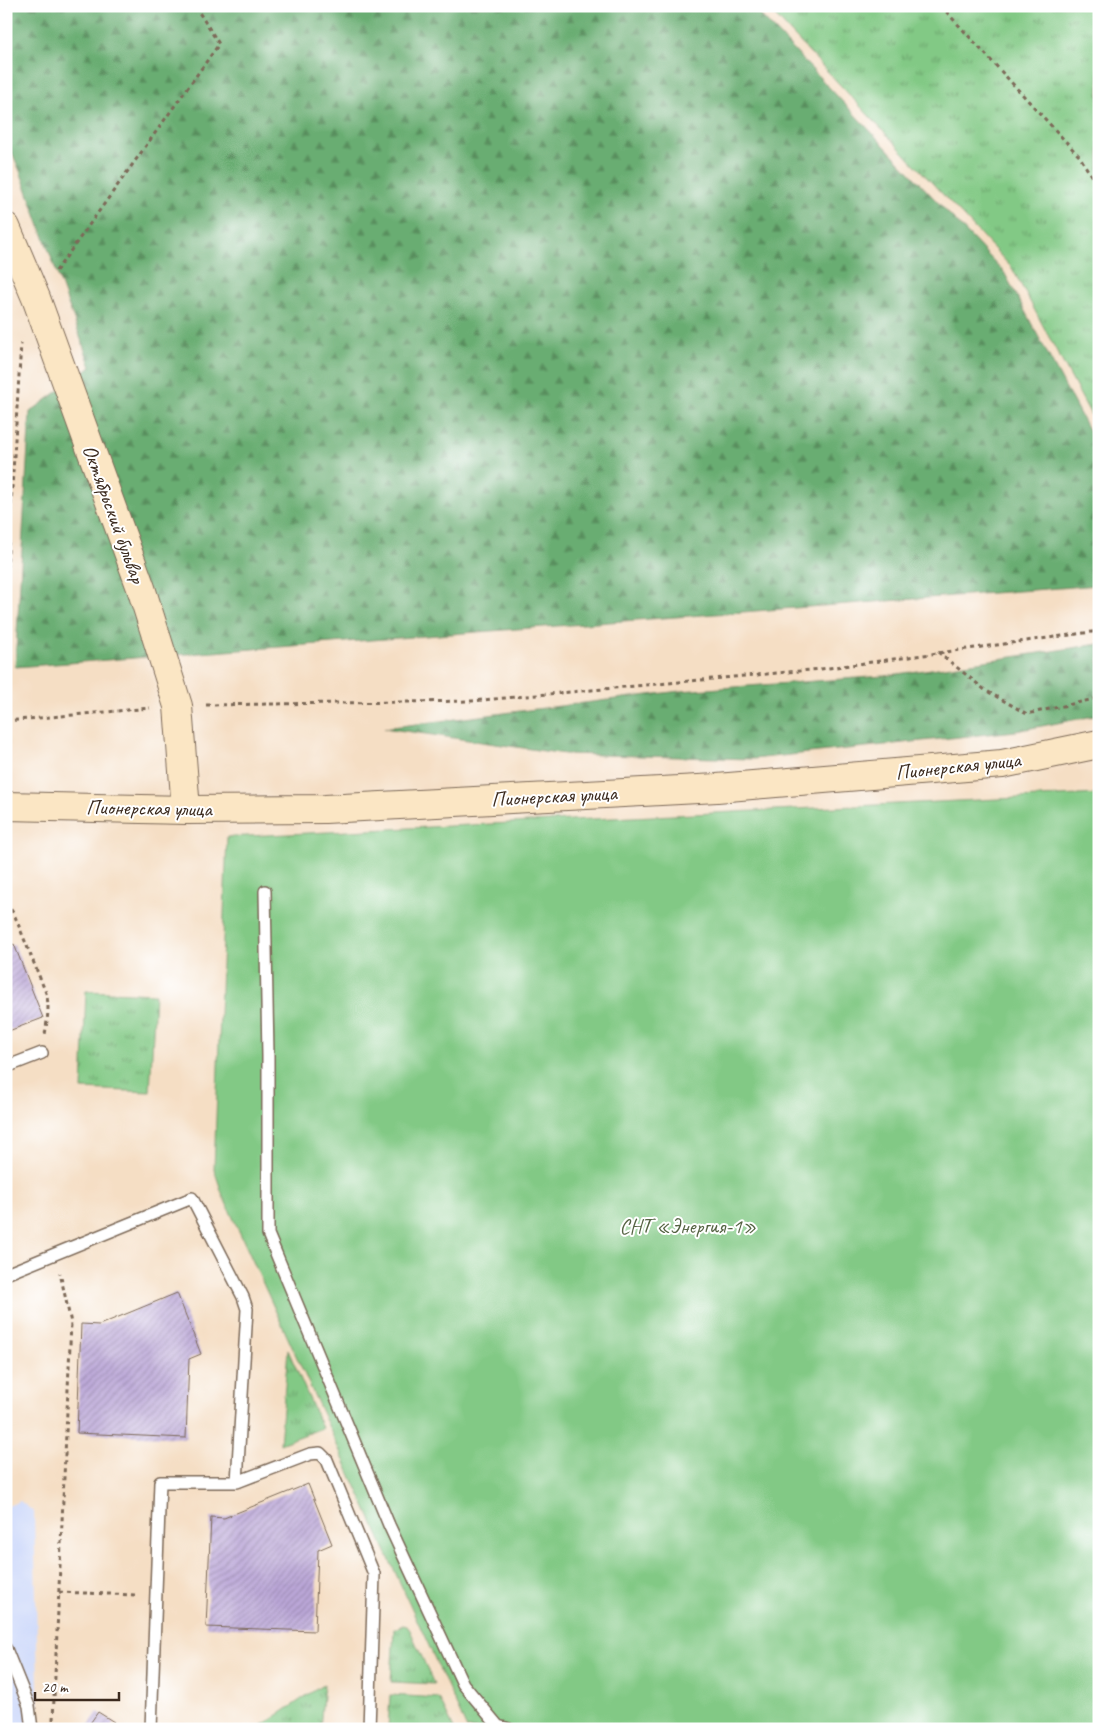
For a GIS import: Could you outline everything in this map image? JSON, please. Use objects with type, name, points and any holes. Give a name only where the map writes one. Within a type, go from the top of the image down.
[{"type":"main road","name":"Октябрьский бульвар","points":[[6,227],[36,298],[141,588],[178,706],[186,810]]},
{"type":"main road","name":"Пионерская улица","points":[[6,806],[186,810],[325,809],[717,788],[1002,764],[1099,744]]},
{"type":"lane","points":[[265,891],[268,1056],[268,1234],[389,1525],[463,1684],[498,1726],[509,1729]]},
{"type":"lane","points":[[6,1067],[42,1052]]},
{"type":"lane","points":[[6,1274],[192,1198],[247,1309],[237,1482]]},
{"type":"lane","points":[[151,1729],[160,1482],[237,1482],[310,1454],[320,1454],[327,1460],[374,1574],[369,1729]]},
{"type":"lane","points":[[6,1649],[29,1706],[32,1729]]},
{"type":"path","points":[[36,298],[219,44],[195,6]]},
{"type":"path","points":[[940,6],[1080,157],[1099,189]]},
{"type":"path","points":[[6,585],[21,342]]},
{"type":"path","points":[[6,720],[178,706],[472,701],[821,668],[1099,631]]},
{"type":"path","points":[[938,652],[985,690],[1026,714],[1099,698]]},
{"type":"path","points":[[6,903],[14,914],[49,1003],[42,1052]]},
{"type":"path","points":[[52,1729],[71,1323],[58,1266]]},
{"type":"path","points":[[58,1592],[156,1596]]},
{"type":"shaded area","points":[[20,1501],[34,1512],[39,1729],[6,1729],[6,1507]]},
{"type":"green space","points":[[6,6],[752,6],[1004,272],[1099,450],[1099,585],[15,667],[30,412],[91,367],[20,171],[6,139]]},
{"type":"green space","points":[[766,6],[1099,6],[1099,430],[1012,268]]},
{"type":"green space","points":[[1099,644],[1099,715],[1016,731],[753,759],[565,754],[384,728],[680,691],[884,676]]},
{"type":"green space","name":"СНТ «Энергия-1»","points":[[1099,794],[1099,1729],[467,1729],[223,1196],[214,1169],[227,837]]},
{"type":"green space","points":[[86,991],[155,994],[150,1092],[82,1089]]},
{"type":"green space","points":[[288,1350],[322,1428],[280,1444]]},
{"type":"green space","points":[[403,1625],[407,1626],[410,1630],[434,1684],[391,1682],[394,1629]]},
{"type":"green space","points":[[324,1684],[320,1729],[261,1729],[260,1727]]},
{"type":"green space","points":[[390,1695],[439,1698],[454,1729],[388,1729]]},
{"type":"building","points":[[14,944],[43,1018],[6,1032],[6,947]]},
{"type":"building","points":[[177,1293],[201,1354],[189,1359],[186,1438],[77,1433],[81,1324],[99,1325]]},
{"type":"building","points":[[308,1484],[332,1544],[318,1550],[315,1631],[206,1627],[211,1517],[224,1518]]},
{"type":"building","points":[[98,1712],[114,1722],[109,1729],[86,1729]]}]
